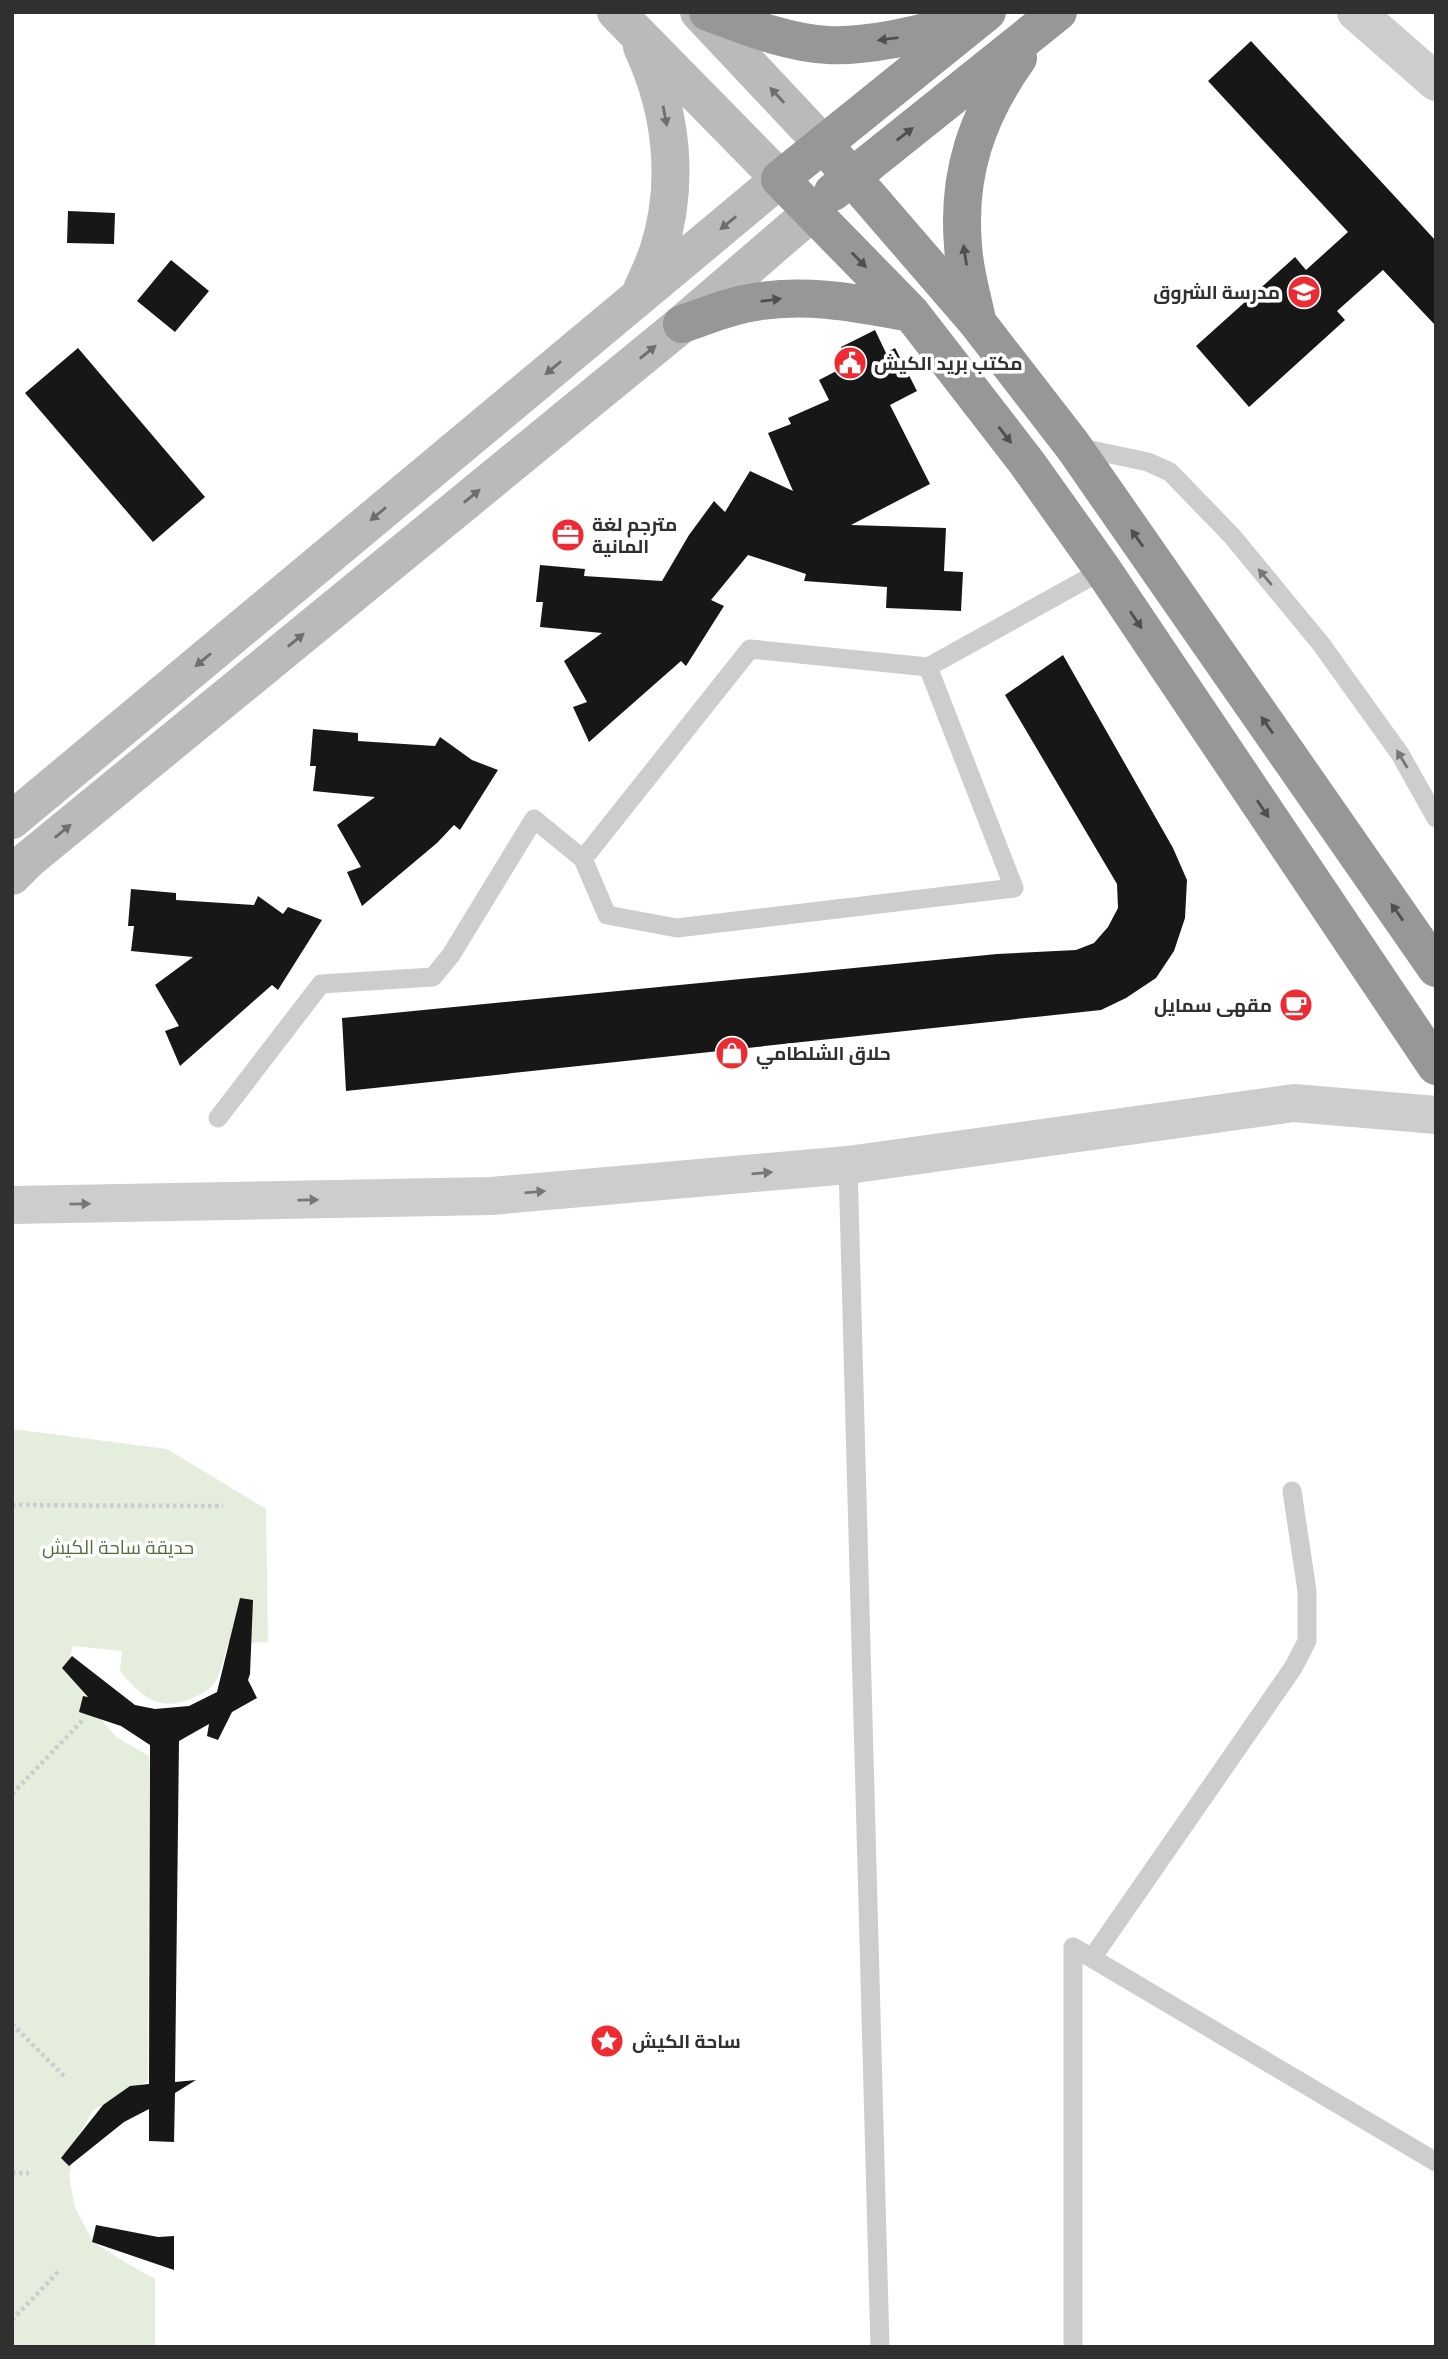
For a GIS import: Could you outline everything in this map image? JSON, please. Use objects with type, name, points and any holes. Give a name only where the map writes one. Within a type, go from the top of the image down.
[{"type":"highway","points":[[708,12],[785,38],[828,45],[912,36],[982,16]]},
{"type":"highway","points":[[982,16],[780,179],[911,313],[1027,463],[1103,570],[1436,1066]]},
{"type":"highway","points":[[812,212],[851,176],[1047,22]]},
{"type":"highway","points":[[977,322],[962,246],[963,191],[974,138],[997,88],[1047,22]]},
{"type":"highway","points":[[824,145],[977,322],[1073,446],[1436,968]]},
{"type":"highway","points":[[682,324],[747,303],[794,298],[845,301],[911,313]]},
{"type":"main road","points":[[699,12],[824,145]]},
{"type":"main road","points":[[12,820],[780,179],[625,21]]},
{"type":"main road","points":[[625,21],[653,71],[666,115],[671,161],[668,207],[658,252],[640,295]]},
{"type":"main road","points":[[12,876],[29,859],[682,324],[812,212]]},
{"type":"street","points":[[1356,12],[1429,65]]},
{"type":"street","points":[[12,1205],[491,1196],[848,1165],[1294,1103],[1436,1115]]},
{"type":"lane","points":[[1073,446],[1148,462],[1170,472],[1232,536],[1321,644],[1400,754],[1436,818]]},
{"type":"lane","points":[[583,859],[750,649],[928,667],[1103,570]]},
{"type":"lane","points":[[218,1118],[321,984],[433,977],[451,955],[534,819],[583,859],[607,915],[677,928],[1014,888],[928,667]]},
{"type":"lane","points":[[848,1165],[880,2347]]},
{"type":"lane","points":[[1092,1958],[1293,1668],[1307,1641],[1307,1591],[1292,1491]]},
{"type":"lane","points":[[1073,2347],[1073,1947],[1436,2162]]},
{"type":"path","points":[[12,1505],[223,1506]]},
{"type":"path","points":[[12,1794],[85,1718]]},
{"type":"path","points":[[12,2024],[65,2077]]},
{"type":"path","points":[[12,2173],[29,2173]]},
{"type":"path","points":[[12,2320],[60,2270]]},
{"type":"green space","name":"حديقة ساحة الكيش","points":[[12,1429],[167,1449],[266,1509],[268,1642],[228,1644],[218,1676],[208,1690],[178,1703],[158,1702],[142,1694],[120,1671],[122,1651],[73,1646],[69,1661],[75,1681],[95,1712],[116,1737],[149,1756],[148,2081],[93,2110],[77,2139],[69,2176],[75,2208],[93,2242],[155,2279],[155,2347],[12,2347]]},
{"type":"building","points":[[1251,41],[1436,241],[1436,326],[1383,270],[1337,311],[1345,320],[1249,407],[1196,346],[1295,257],[1306,270],[1348,232],[1208,81]]},
{"type":"building","points":[[68,211],[115,213],[114,244],[67,243]]},
{"type":"building","points":[[171,260],[209,291],[175,332],[137,301]]},
{"type":"building","points":[[875,330],[886,353],[895,348],[917,391],[890,405],[930,484],[851,525],[946,528],[944,571],[963,572],[961,611],[886,608],[887,587],[804,581],[806,574],[748,555],[711,600],[724,606],[686,666],[681,661],[589,742],[573,707],[587,702],[564,661],[602,633],[540,627],[543,602],[536,602],[540,565],[585,569],[584,576],[662,581],[689,535],[714,501],[725,512],[750,471],[793,491],[768,433],[791,424],[788,418],[829,400],[819,380],[850,364],[841,347]]},
{"type":"building","points":[[78,348],[205,497],[153,542],[25,393]]},
{"type":"building","points":[[1063,655],[1173,848],[1187,880],[1185,918],[1174,951],[1156,978],[1126,998],[1101,1010],[346,1091],[342,1018],[997,954],[1076,950],[1094,943],[1108,927],[1118,908],[1117,884],[1005,695]]},
{"type":"building","points":[[313,729],[358,733],[358,741],[435,746],[440,737],[472,760],[498,770],[460,830],[454,825],[437,843],[362,906],[347,872],[361,867],[337,825],[375,797],[313,791],[316,766],[310,766]]},
{"type":"building","points":[[131,889],[176,893],[176,900],[254,905],[258,896],[283,914],[288,907],[322,920],[278,990],[272,985],[180,1066],[165,1031],[179,1026],[155,985],[193,957],[131,951],[134,926],[128,926]]},
{"type":"building","points":[[240,1598],[253,1600],[248,1680],[257,1698],[232,1712],[218,1740],[207,1736],[209,1724],[179,1741],[175,2082],[196,2080],[175,2093],[174,2142],[149,2141],[149,2109],[124,2122],[69,2166],[61,2158],[103,2105],[130,2086],[149,2084],[150,1745],[121,1726],[79,1712],[83,1696],[88,1697],[62,1668],[72,1656],[135,1705],[155,1709],[189,1706],[217,1692]]},
{"type":"building","points":[[96,2225],[158,2237],[174,2236],[174,2270],[92,2242]]},
{"type":"place","name":"مدرسة الشروق","points":[[1304,292]]},
{"type":"place","name":"مكتب بريد الكيش","points":[[850,363]]},
{"type":"place","name":"مترجم لغة المانية","points":[[568,535]]},
{"type":"place","name":"مقهى سمايل","points":[[1296,1005]]},
{"type":"place","name":"حلاق الشلطامي","points":[[732,1053]]},
{"type":"place","name":"ساحة الكيش","points":[[607,2041]]}]
